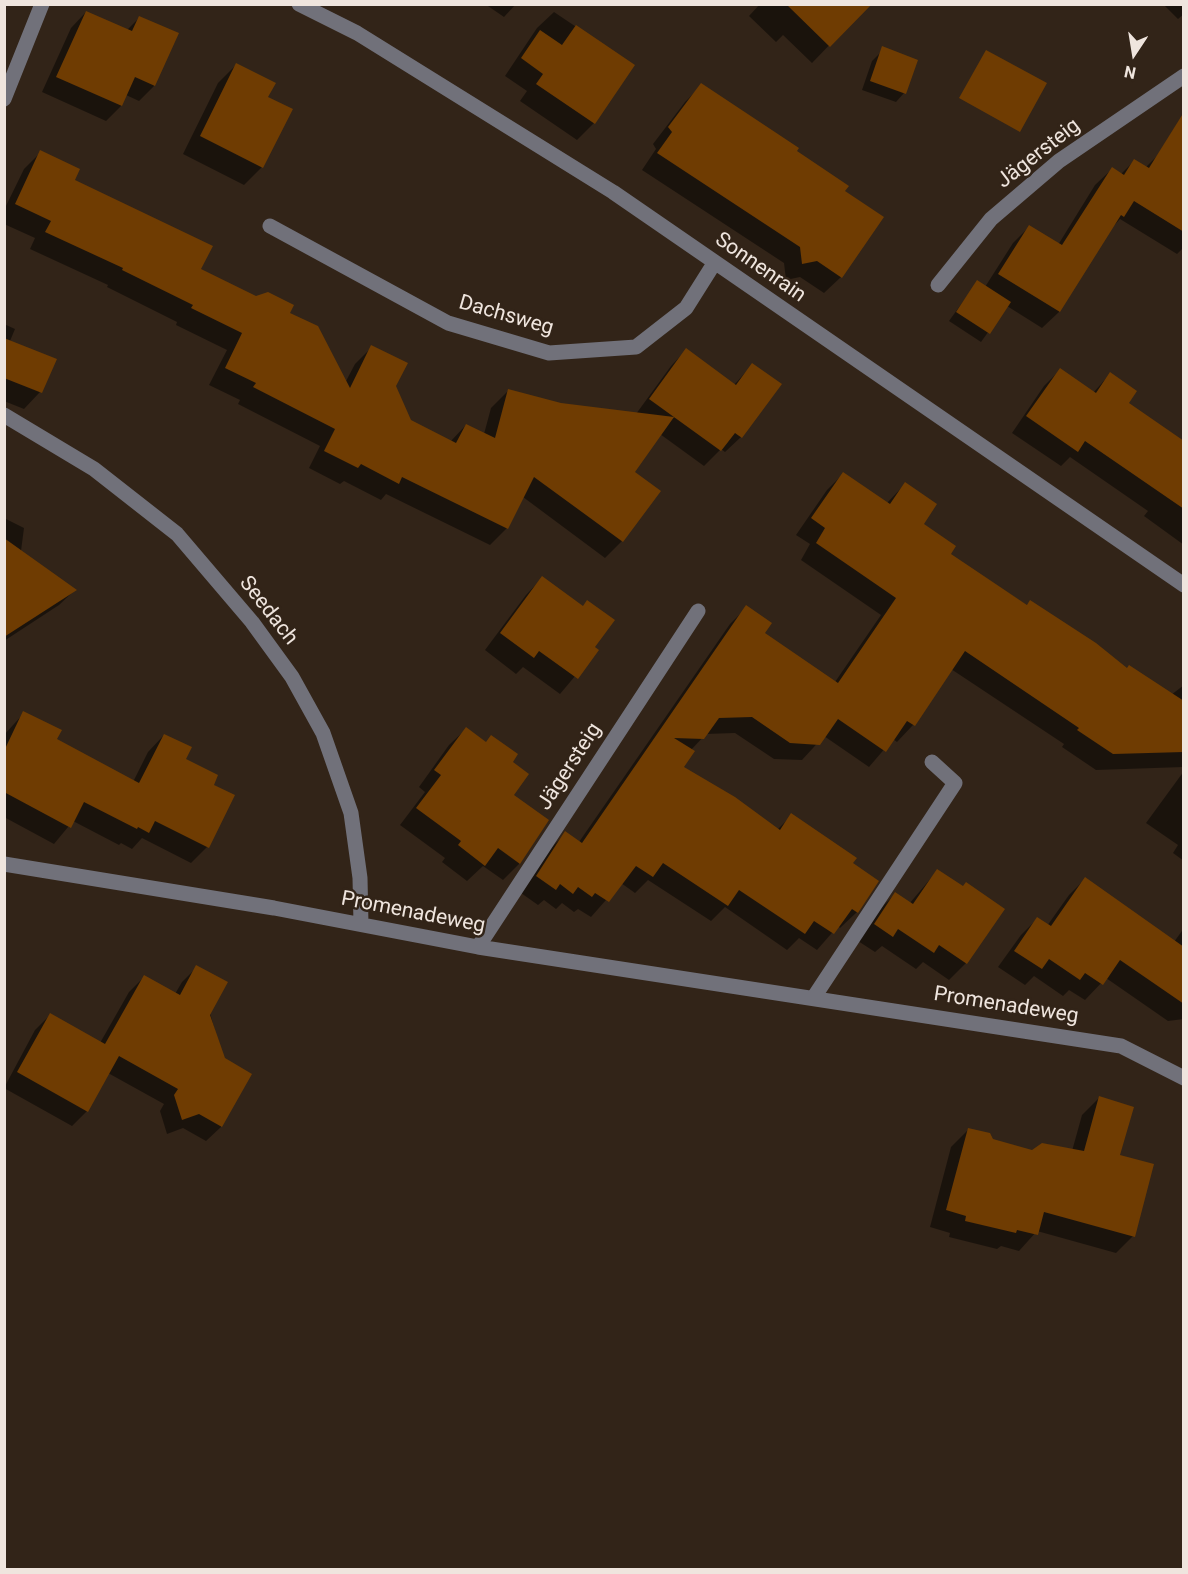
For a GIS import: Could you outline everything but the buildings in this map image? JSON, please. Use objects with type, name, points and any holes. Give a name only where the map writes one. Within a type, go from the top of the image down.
[{"type":"street","points":[[4,99],[42,4]]},
{"type":"street","name":"Sonnenrain","points":[[299,4],[357,33],[613,192],[1184,585]]},
{"type":"street","name":"Jägersteig","points":[[938,285],[991,219],[1042,175],[1184,76]]},
{"type":"street","name":"Dachsweg","points":[[270,226],[448,323],[549,353],[636,347],[687,308],[716,262]]},
{"type":"street","name":"Seedach","points":[[4,415],[94,469],[177,534],[252,622],[292,677],[323,733],[351,813],[360,878],[361,924]]},
{"type":"street","name":"Jägersteig","points":[[478,947],[698,611]]},
{"type":"street","points":[[814,997],[955,783],[932,762]]},
{"type":"street","name":"Promenadeweg","points":[[4,864],[361,924],[478,947],[1121,1046],[1184,1078]]}]
